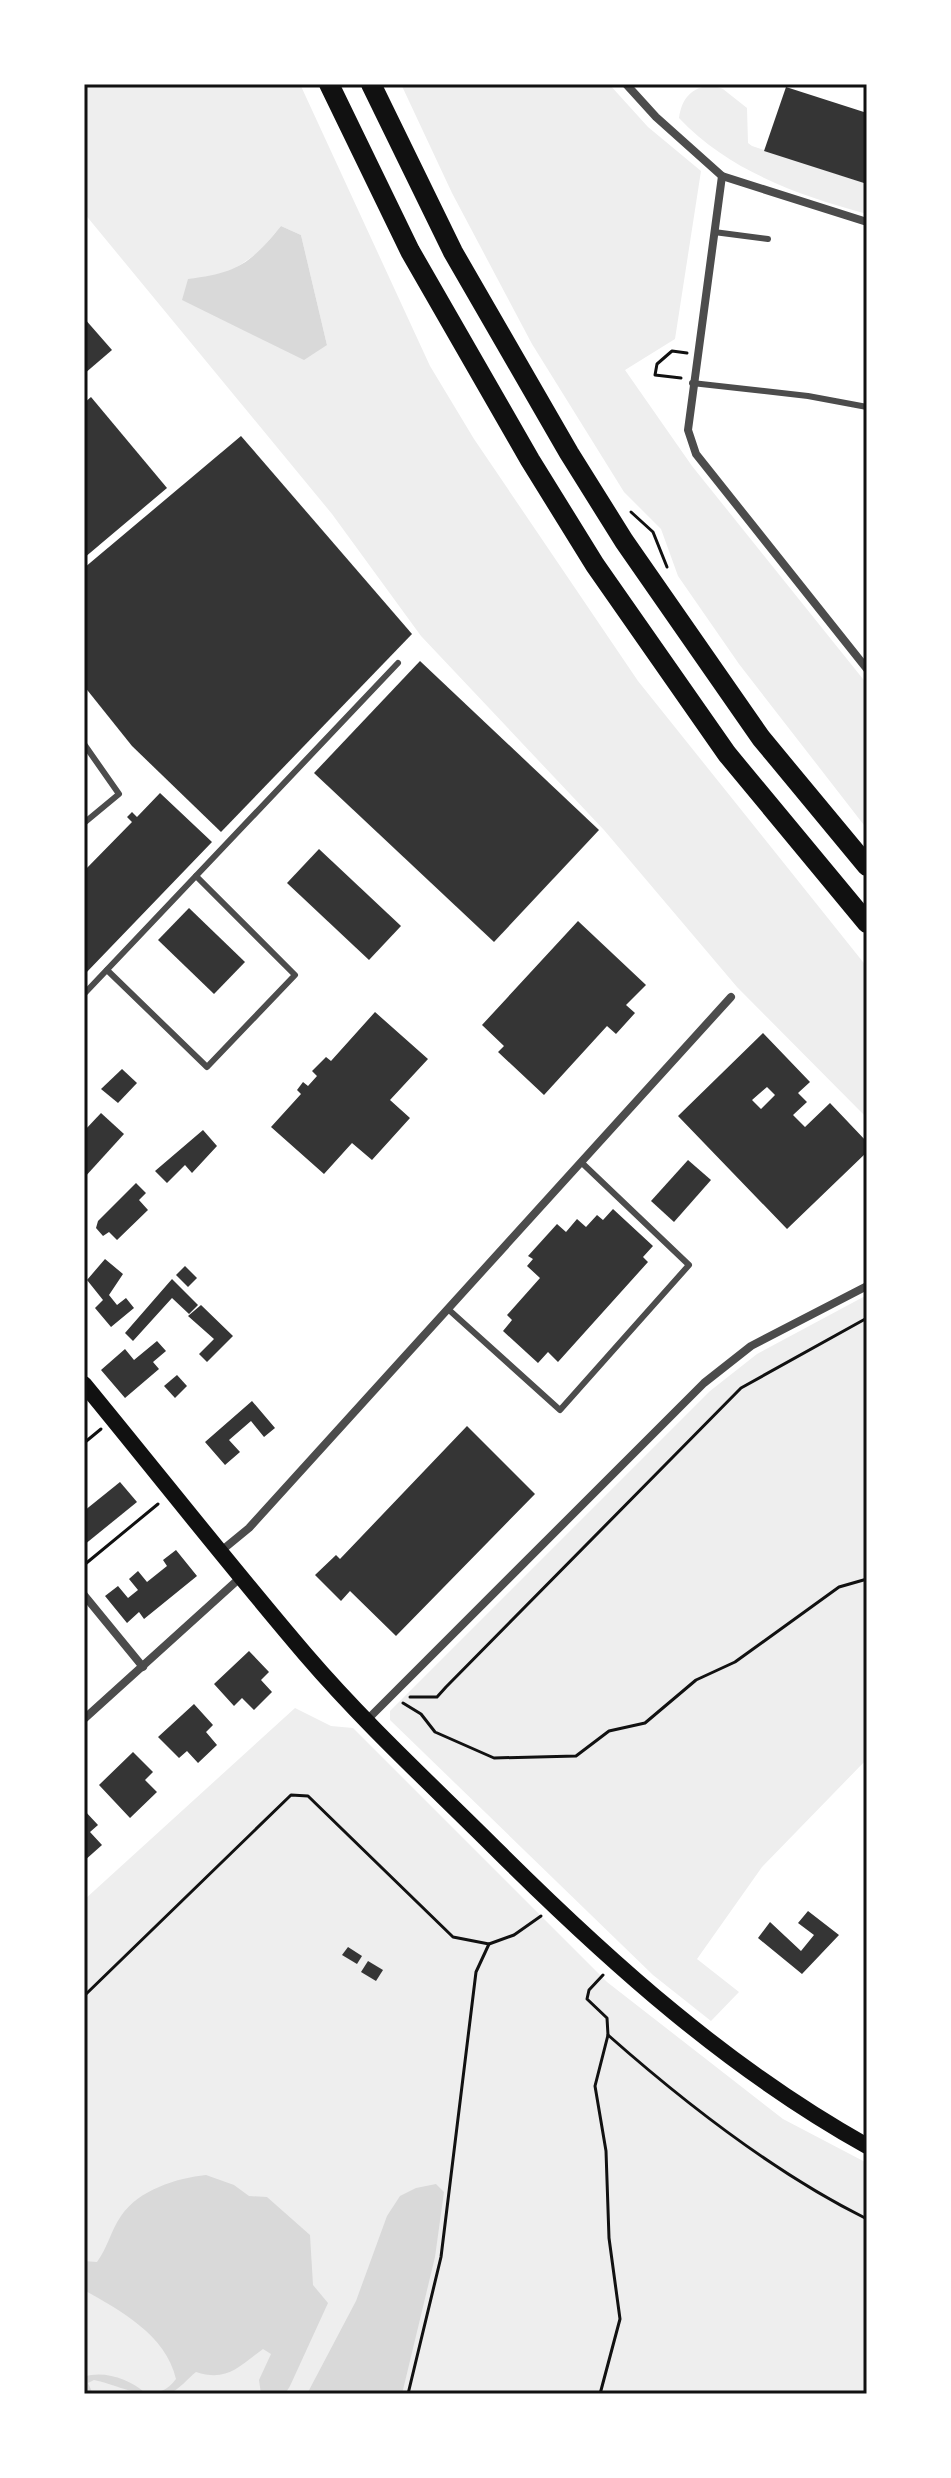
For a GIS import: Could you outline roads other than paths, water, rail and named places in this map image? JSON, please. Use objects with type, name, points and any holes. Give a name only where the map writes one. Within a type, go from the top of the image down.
[{"type":"highway","points":[[329,84],[410,251],[530,460],[595,565],[727,754],[867,923]]},
{"type":"highway","points":[[371,84],[453,252],[569,453],[624,541],[761,738],[867,866]]},
{"type":"main road","points":[[84,1384],[306,1656],[367,1721],[614,1963],[708,2042],[814,2116],[867,2146]]},
{"type":"street","points":[[626,84],[656,117],[722,176],[867,222]]},
{"type":"street","points":[[722,176],[692,381],[688,430],[696,454],[867,669]]},
{"type":"street","points":[[221,1551],[249,1528],[731,997]]},
{"type":"street","points":[[367,1721],[704,1383],[751,1346],[867,1286]]},
{"type":"street","points":[[84,1719],[242,1577]]},
{"type":"street","points":[[84,1595],[143,1667]]},
{"type":"lane","points":[[714,232],[768,239]]},
{"type":"lane","points":[[692,381],[867,407]]},
{"type":"lane","points":[[84,994],[398,663]]},
{"type":"lane","points":[[84,744],[119,794],[84,823]]},
{"type":"lane","points":[[107,970],[207,1067],[295,975],[196,876]]},
{"type":"lane","points":[[448,1309],[560,1410],[689,1265],[581,1162]]}]
